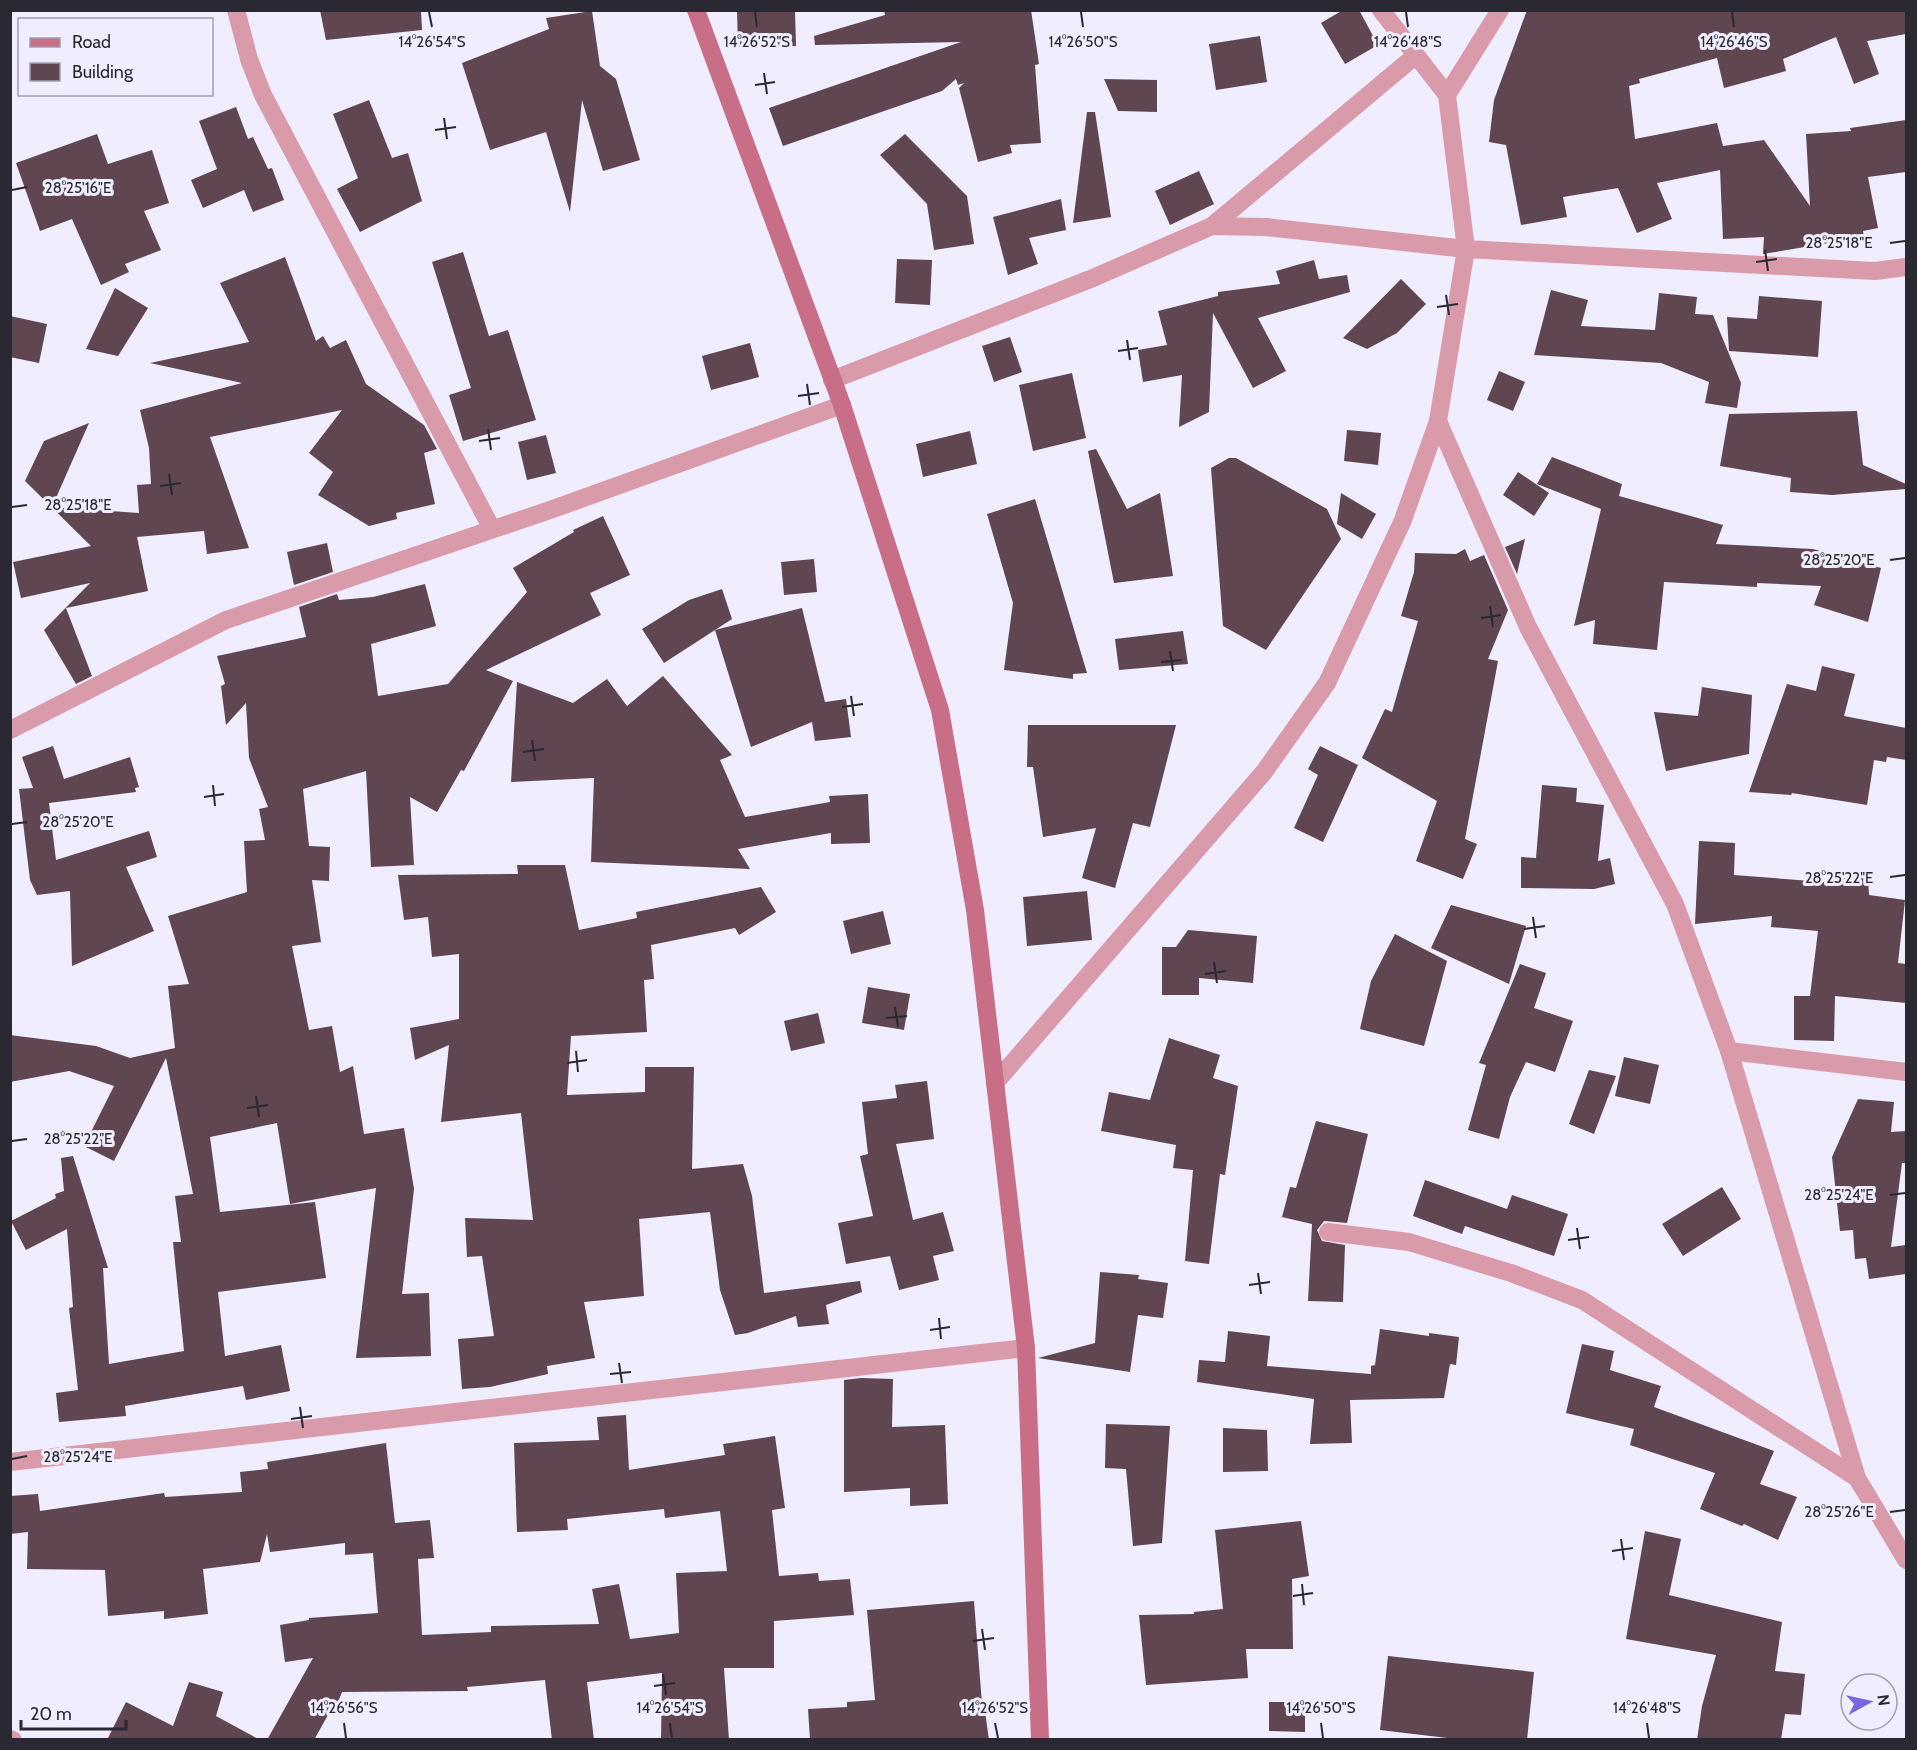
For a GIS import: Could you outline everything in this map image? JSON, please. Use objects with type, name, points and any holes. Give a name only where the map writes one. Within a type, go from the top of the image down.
[{"type":"street","points":[[236,10],[262,95],[492,529]]},
{"type":"street","points":[[696,10],[842,405],[940,710],[975,910],[1026,1348],[1040,1740]]},
{"type":"street","points":[[995,1083],[1264,772],[1327,682],[1403,520],[1438,421],[1466,249],[1447,95],[1381,10]]},
{"type":"street","points":[[1447,95],[1500,10]]},
{"type":"street","points":[[832,380],[1094,278],[1212,226],[1415,56]]},
{"type":"street","points":[[1212,226],[1266,227],[1466,249],[1875,271],[1906,267]]},
{"type":"street","points":[[10,729],[226,620],[842,405]]},
{"type":"street","points":[[1438,421],[1527,627],[1675,904],[1730,1051],[1857,1478],[1906,1560]]},
{"type":"street","points":[[1730,1051],[1906,1072]]},
{"type":"street","points":[[1328,1232],[1409,1242],[1511,1273],[1582,1300],[1857,1478]]},
{"type":"street","points":[[10,1462],[1026,1348]]},
{"type":"building","points":[[320,10],[421,11],[422,30],[326,40]]},
{"type":"building","points":[[737,10],[795,10],[796,46],[738,47]]},
{"type":"building","points":[[884,10],[1031,10],[1039,64],[1035,65],[1041,143],[1010,145],[1012,153],[978,162],[959,88],[964,83],[958,85],[956,79],[942,91],[783,146],[769,108],[961,42],[815,45],[814,36],[885,15]]},
{"type":"building","points":[[1343,10],[1359,10],[1378,45],[1345,64],[1321,23]]},
{"type":"building","points":[[1527,10],[1906,10],[1906,34],[1867,41],[1879,74],[1854,84],[1836,37],[1783,59],[1786,71],[1724,88],[1717,58],[1639,79],[1640,83],[1629,86],[1635,139],[1717,123],[1723,146],[1764,140],[1810,206],[1806,134],[1851,131],[1850,128],[1906,120],[1906,172],[1868,177],[1878,228],[1863,231],[1864,237],[1763,254],[1764,237],[1723,239],[1720,170],[1657,183],[1672,219],[1637,233],[1618,188],[1563,197],[1567,217],[1521,225],[1506,145],[1489,142],[1494,100]]},
{"type":"building","points":[[592,11],[600,66],[616,79],[640,160],[603,171],[582,100],[570,212],[546,132],[490,150],[462,63],[549,29],[546,18]]},
{"type":"building","points":[[1260,36],[1267,82],[1216,90],[1209,44]]},
{"type":"building","points":[[1104,79],[1157,80],[1157,112],[1118,111]]},
{"type":"building","points":[[369,100],[392,158],[408,153],[422,201],[360,232],[337,189],[358,178],[333,114]]},
{"type":"building","points":[[236,107],[248,139],[253,137],[268,169],[272,168],[284,200],[253,212],[244,190],[203,208],[191,180],[217,169],[199,121]]},
{"type":"building","points":[[1087,112],[1095,112],[1111,217],[1073,223]]},
{"type":"building","points":[[97,134],[108,164],[152,150],[169,203],[144,211],[161,250],[125,264],[129,272],[101,285],[72,219],[40,231],[16,163]]},
{"type":"building","points":[[905,134],[967,196],[974,244],[934,250],[927,204],[880,155]]},
{"type":"building","points":[[1199,171],[1214,204],[1170,225],[1155,191]]},
{"type":"building","points":[[1061,199],[1066,230],[1029,238],[1038,264],[1008,275],[993,217]]},
{"type":"building","points":[[463,252],[489,336],[508,330],[536,420],[463,441],[449,395],[471,388],[432,262]]},
{"type":"building","points":[[285,257],[316,341],[323,336],[330,348],[346,340],[366,384],[424,425],[437,449],[424,453],[435,504],[396,513],[397,519],[369,526],[318,495],[333,472],[309,453],[342,410],[210,437],[249,548],[207,554],[204,531],[137,537],[148,591],[66,608],[92,676],[76,684],[44,630],[90,583],[21,598],[13,562],[91,546],[25,481],[44,441],[89,423],[52,507],[139,513],[137,485],[151,484],[149,448],[140,410],[242,383],[150,363],[249,342],[220,283]]},
{"type":"building","points":[[897,259],[932,260],[930,305],[895,303]]},
{"type":"building","points":[[1314,260],[1319,279],[1347,275],[1350,292],[1258,318],[1286,371],[1253,388],[1213,313],[1209,412],[1179,427],[1182,375],[1143,382],[1138,350],[1167,345],[1158,311],[1218,296],[1218,292],[1280,284],[1276,271]]},
{"type":"building","points":[[1401,279],[1426,304],[1397,333],[1367,349],[1343,338]]},
{"type":"building","points":[[115,288],[148,308],[118,356],[86,349]]},
{"type":"building","points":[[1551,290],[1588,300],[1581,326],[1655,330],[1659,293],[1697,297],[1695,314],[1713,315],[1741,383],[1737,408],[1705,403],[1709,382],[1661,363],[1534,355]]},
{"type":"building","points":[[1759,296],[1822,301],[1818,357],[1729,351],[1727,317],[1757,319]]},
{"type":"building","points":[[10,316],[47,324],[39,363],[10,357]]},
{"type":"building","points":[[1010,337],[1022,372],[994,382],[982,346]]},
{"type":"building","points":[[750,343],[759,377],[711,390],[702,356]]},
{"type":"building","points":[[1499,371],[1525,382],[1513,411],[1487,400]]},
{"type":"building","points":[[1072,373],[1086,438],[1033,451],[1019,385]]},
{"type":"building","points":[[1857,411],[1863,465],[1906,484],[1906,489],[1832,495],[1790,492],[1791,478],[1720,466],[1729,414]]},
{"type":"building","points":[[1347,430],[1381,433],[1378,465],[1344,461]]},
{"type":"building","points":[[970,431],[977,464],[923,477],[916,444]]},
{"type":"building","points":[[546,435],[556,473],[527,480],[518,442]]},
{"type":"building","points":[[1096,449],[1127,509],[1160,493],[1173,576],[1114,583],[1088,451]]},
{"type":"building","points":[[1552,457],[1622,484],[1619,496],[1723,525],[1716,544],[1813,549],[1881,568],[1868,622],[1814,605],[1821,586],[1757,583],[1757,587],[1664,582],[1657,650],[1593,644],[1595,620],[1574,626],[1601,509],[1537,484]]},
{"type":"building","points":[[1229,458],[1236,458],[1327,509],[1341,539],[1266,650],[1223,626],[1211,468]]},
{"type":"building","points":[[1518,472],[1549,493],[1534,516],[1503,495]]},
{"type":"building","points":[[1341,493],[1376,514],[1362,539],[1337,524]]},
{"type":"building","points":[[1035,499],[1087,673],[1073,674],[1073,679],[1004,670],[1013,603],[987,514]]},
{"type":"building","points":[[603,516],[630,575],[590,593],[601,615],[486,670],[513,681],[464,771],[461,770],[437,812],[410,797],[414,865],[371,867],[366,771],[303,789],[309,846],[330,847],[329,881],[312,880],[321,942],[292,946],[309,1030],[332,1026],[340,1072],[353,1066],[364,1134],[404,1128],[414,1189],[402,1294],[429,1293],[431,1356],[356,1358],[376,1188],[290,1204],[277,1123],[210,1137],[220,1212],[315,1202],[326,1278],[218,1292],[225,1356],[281,1345],[290,1391],[246,1400],[243,1386],[125,1406],[126,1416],[59,1422],[56,1393],[78,1390],[69,1308],[73,1307],[67,1229],[26,1250],[11,1221],[56,1198],[55,1194],[64,1191],[61,1158],[73,1156],[108,1268],[103,1268],[109,1364],[184,1351],[173,1242],[181,1242],[175,1196],[193,1194],[166,1058],[114,1161],[84,1146],[114,1086],[69,1071],[10,1082],[10,1035],[96,1046],[130,1058],[175,1048],[168,986],[189,984],[168,916],[247,892],[244,841],[265,840],[259,809],[268,807],[249,758],[246,703],[226,725],[221,686],[225,684],[217,656],[306,637],[299,607],[337,594],[339,600],[373,597],[425,584],[436,626],[371,644],[378,696],[448,684],[527,592],[513,568],[574,532],[573,530]]},
{"type":"building","points":[[1525,539],[1517,574],[1505,547]]},
{"type":"building","points":[[327,543],[333,572],[294,585],[287,552]]},
{"type":"building","points":[[1465,549],[1470,561],[1484,555],[1508,610],[1488,659],[1498,661],[1465,839],[1477,844],[1463,879],[1416,861],[1437,801],[1362,758],[1385,709],[1392,712],[1418,621],[1401,616],[1414,572],[1415,553],[1456,554]]},
{"type":"building","points":[[814,559],[817,592],[784,595],[781,562]]},
{"type":"building","points":[[722,589],[732,619],[664,663],[642,629],[689,600]]},
{"type":"building","points":[[802,608],[825,702],[846,699],[851,737],[815,741],[812,722],[751,747],[715,630]]},
{"type":"building","points":[[1183,631],[1188,664],[1119,670],[1115,639]]},
{"type":"building","points":[[1822,666],[1855,674],[1844,716],[1906,728],[1906,760],[1887,757],[1886,762],[1874,760],[1867,805],[1792,793],[1791,795],[1749,792],[1787,684],[1816,691]]},
{"type":"building","points":[[663,676],[732,755],[720,760],[745,817],[830,802],[829,796],[868,794],[870,843],[831,844],[831,833],[738,849],[750,869],[591,862],[594,778],[511,782],[517,682],[573,703],[607,679],[627,706]]},
{"type":"building","points":[[1702,687],[1752,695],[1749,754],[1666,771],[1654,712],[1698,716]]},
{"type":"building","points":[[1028,725],[1176,725],[1150,827],[1133,823],[1115,888],[1082,878],[1096,828],[1043,837],[1033,767],[1027,767]]},
{"type":"building","points":[[53,746],[64,779],[130,757],[139,787],[135,788],[136,792],[49,803],[56,860],[149,831],[157,857],[126,867],[154,931],[72,966],[70,891],[37,895],[30,880],[19,789],[33,788],[22,757]]},
{"type":"building","points":[[1320,746],[1358,765],[1323,842],[1294,828],[1318,775],[1308,769]]},
{"type":"building","points":[[1542,785],[1577,788],[1576,802],[1604,805],[1598,861],[1610,858],[1615,884],[1594,889],[1521,888],[1521,857],[1536,858]]},
{"type":"building","points":[[1699,841],[1735,843],[1734,875],[1837,883],[1836,878],[1868,877],[1869,895],[1905,900],[1898,963],[1906,964],[1906,1003],[1835,996],[1834,1041],[1794,1040],[1794,996],[1810,996],[1818,931],[1771,927],[1772,916],[1695,924]]},
{"type":"building","points":[[517,865],[565,865],[579,930],[637,918],[636,912],[761,887],[776,912],[739,935],[735,928],[651,945],[654,979],[644,980],[647,1032],[571,1036],[567,1095],[645,1092],[645,1067],[694,1067],[692,1169],[743,1164],[752,1196],[764,1293],[860,1281],[862,1292],[826,1305],[829,1324],[798,1327],[796,1316],[748,1333],[735,1335],[720,1290],[710,1212],[639,1219],[644,1296],[584,1302],[595,1358],[547,1366],[548,1374],[490,1387],[462,1389],[458,1339],[494,1336],[482,1256],[467,1257],[465,1218],[533,1220],[521,1113],[441,1122],[449,1045],[415,1060],[410,1028],[459,1019],[459,954],[432,957],[428,917],[404,920],[398,875],[518,874]]},
{"type":"building","points":[[1087,891],[1092,940],[1027,946],[1023,897]]},
{"type":"building","points":[[1451,905],[1526,926],[1509,984],[1431,948]]},
{"type":"building","points":[[883,911],[891,944],[851,954],[843,921]]},
{"type":"building","points":[[1188,930],[1257,936],[1253,983],[1199,978],[1199,995],[1162,995],[1162,947],[1176,947]]},
{"type":"building","points":[[1395,934],[1447,961],[1424,1046],[1360,1029],[1371,981]]},
{"type":"building","points":[[1520,964],[1546,973],[1534,1008],[1573,1021],[1555,1072],[1526,1062],[1510,1097],[1499,1139],[1468,1130],[1486,1065],[1479,1063]]},
{"type":"building","points":[[868,987],[910,994],[904,1030],[862,1023]]},
{"type":"building","points":[[818,1013],[825,1043],[791,1051],[784,1021]]},
{"type":"building","points":[[1169,1038],[1220,1055],[1213,1078],[1238,1086],[1225,1175],[1220,1174],[1209,1264],[1185,1261],[1193,1170],[1173,1168],[1176,1145],[1101,1131],[1109,1092],[1150,1100]]},
{"type":"building","points":[[1624,1057],[1659,1065],[1650,1104],[1615,1096]]},
{"type":"building","points":[[1589,1070],[1616,1076],[1594,1134],[1569,1124]]},
{"type":"building","points":[[927,1081],[934,1139],[896,1144],[913,1220],[943,1212],[954,1251],[933,1256],[939,1280],[899,1290],[890,1256],[846,1264],[838,1223],[873,1216],[860,1156],[868,1154],[862,1102],[897,1098],[895,1085]]},
{"type":"building","points":[[1858,1099],[1894,1102],[1891,1132],[1906,1131],[1906,1163],[1902,1163],[1891,1247],[1906,1245],[1906,1274],[1869,1279],[1866,1258],[1855,1259],[1853,1230],[1840,1231],[1832,1157]]},
{"type":"building","points":[[1316,1121],[1368,1134],[1347,1223],[1324,1221],[1317,1230],[1322,1241],[1345,1245],[1343,1302],[1308,1301],[1312,1224],[1282,1217],[1290,1187],[1296,1188]]},
{"type":"building","points":[[1425,1180],[1507,1209],[1512,1195],[1568,1214],[1554,1256],[1465,1226],[1462,1234],[1413,1216]]},
{"type":"building","points":[[1722,1187],[1741,1219],[1683,1256],[1662,1224]]},
{"type":"building","points":[[1100,1272],[1139,1275],[1138,1279],[1168,1283],[1163,1318],[1138,1315],[1130,1372],[1038,1358],[1095,1343]]},
{"type":"building","points":[[1380,1329],[1429,1336],[1429,1333],[1459,1337],[1456,1365],[1450,1364],[1444,1398],[1350,1400],[1352,1443],[1310,1444],[1314,1399],[1197,1382],[1199,1360],[1225,1362],[1228,1331],[1270,1336],[1267,1366],[1371,1374],[1371,1366],[1375,1365]]},
{"type":"building","points":[[1582,1344],[1614,1351],[1610,1370],[1661,1386],[1654,1407],[1774,1451],[1760,1484],[1797,1497],[1778,1540],[1744,1524],[1742,1526],[1700,1509],[1715,1473],[1630,1445],[1634,1429],[1566,1413]]},
{"type":"building","points":[[893,1379],[892,1427],[945,1425],[948,1504],[910,1506],[910,1488],[844,1492],[844,1380]]},
{"type":"building","points":[[626,1415],[629,1470],[725,1455],[723,1444],[775,1436],[785,1508],[772,1510],[779,1576],[818,1573],[819,1581],[850,1579],[854,1615],[774,1621],[774,1668],[724,1668],[729,1740],[661,1740],[662,1673],[587,1682],[594,1740],[552,1740],[545,1680],[467,1687],[468,1691],[342,1692],[333,1715],[329,1713],[314,1740],[267,1740],[313,1658],[285,1662],[280,1625],[309,1620],[309,1618],[378,1613],[373,1553],[345,1555],[345,1543],[270,1552],[267,1534],[260,1562],[203,1569],[208,1614],[164,1619],[164,1611],[108,1616],[105,1570],[27,1569],[28,1532],[10,1534],[10,1496],[38,1494],[40,1511],[164,1493],[165,1497],[242,1492],[240,1472],[268,1469],[267,1462],[386,1443],[395,1523],[430,1520],[434,1558],[418,1559],[422,1635],[491,1632],[491,1626],[599,1624],[592,1589],[619,1584],[630,1639],[679,1633],[676,1573],[727,1571],[720,1511],[665,1518],[664,1509],[567,1519],[568,1530],[517,1532],[514,1443],[599,1440],[597,1417]]},
{"type":"building","points":[[1106,1424],[1170,1426],[1162,1543],[1133,1546],[1126,1469],[1105,1468]]},
{"type":"building","points":[[1223,1428],[1267,1430],[1268,1471],[1223,1472]]},
{"type":"building","points":[[1301,1521],[1309,1576],[1292,1579],[1293,1649],[1246,1649],[1248,1678],[1146,1685],[1139,1615],[1194,1614],[1194,1612],[1223,1609],[1215,1530]]},
{"type":"building","points":[[1645,1531],[1681,1539],[1669,1595],[1782,1622],[1775,1671],[1805,1674],[1801,1715],[1785,1714],[1781,1740],[1697,1740],[1702,1706],[1716,1655],[1626,1639]]},
{"type":"building","points":[[974,1601],[982,1704],[984,1704],[989,1740],[810,1740],[808,1709],[847,1707],[847,1702],[875,1700],[867,1610]]},
{"type":"building","points":[[1388,1656],[1534,1672],[1527,1740],[1464,1740],[1380,1730]]},
{"type":"building","points":[[189,1682],[223,1692],[216,1716],[260,1740],[107,1740],[126,1702],[173,1726]]},
{"type":"building","points":[[1269,1702],[1305,1702],[1305,1732],[1269,1731]]}]
